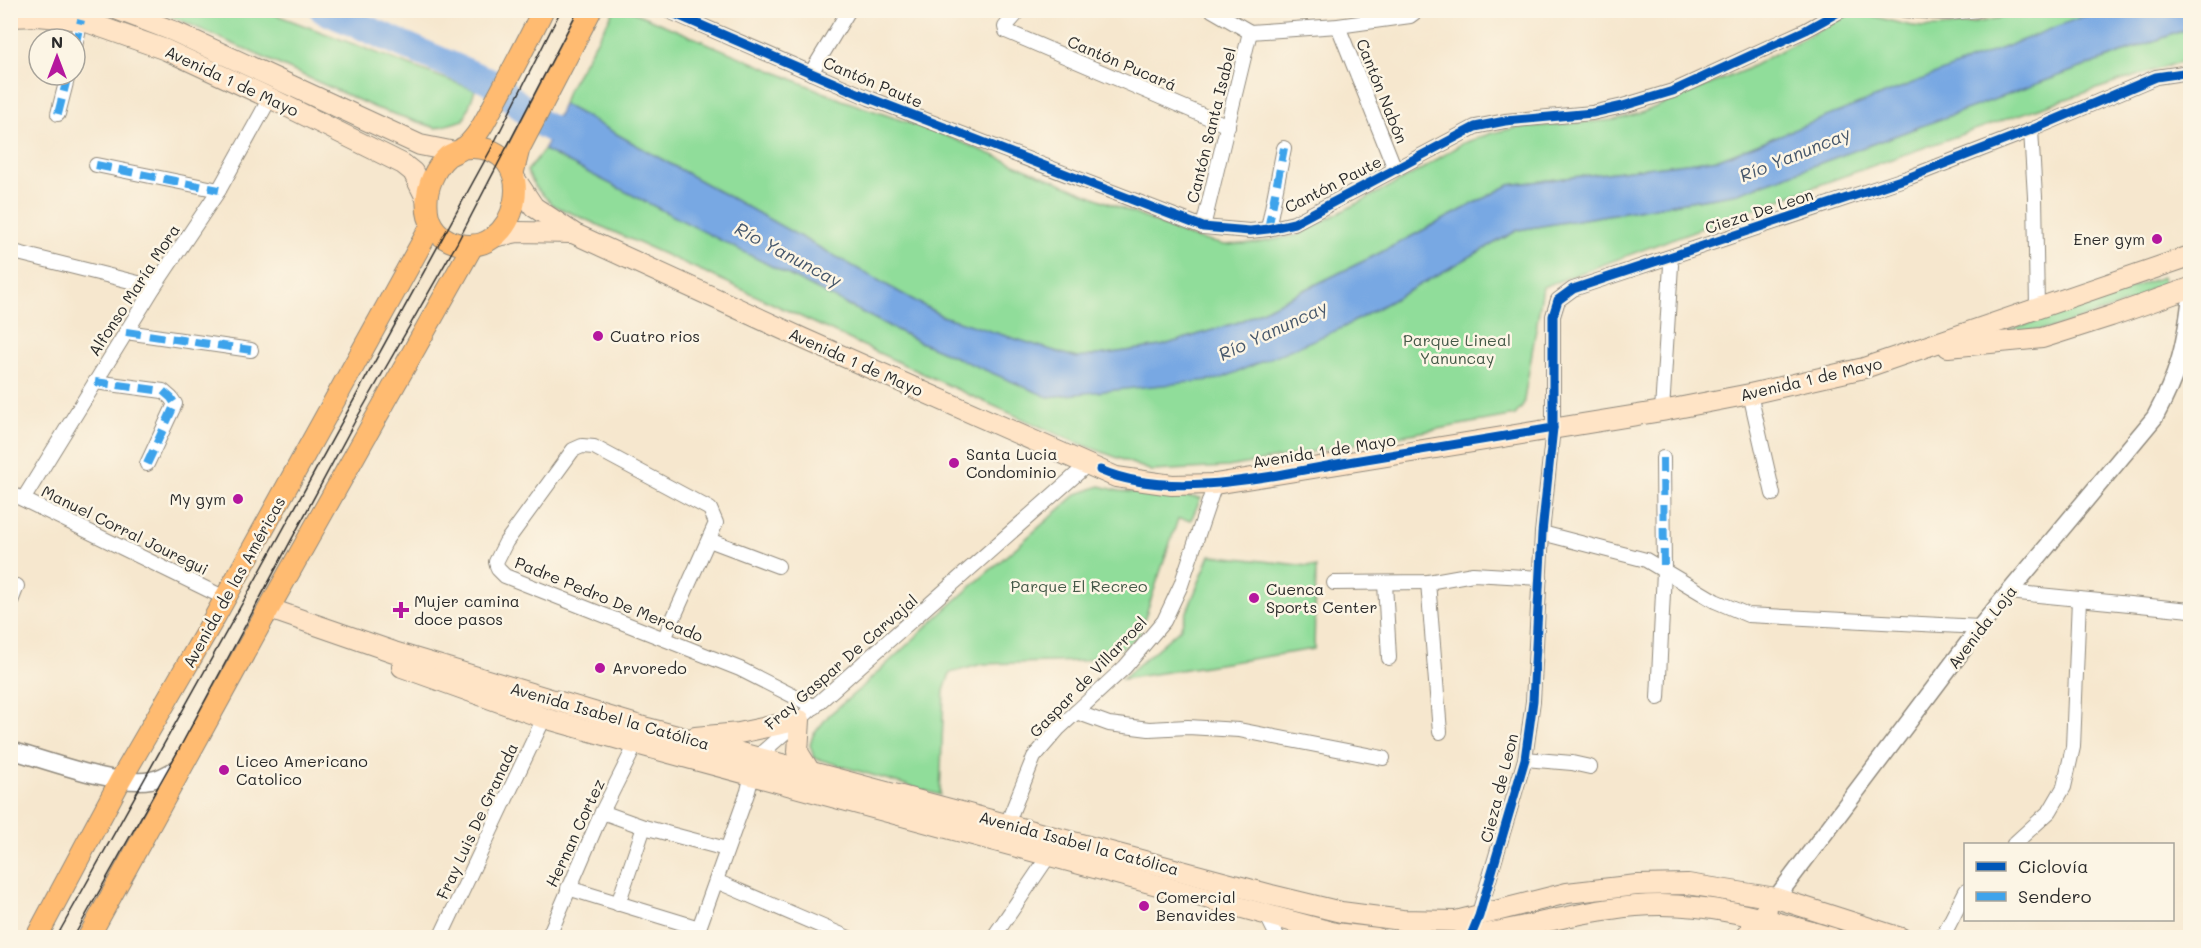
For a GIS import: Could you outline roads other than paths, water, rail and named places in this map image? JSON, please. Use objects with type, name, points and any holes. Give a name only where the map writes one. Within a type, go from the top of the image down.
[{"type":"main road","name":"Avenida 1 de Mayo","points":[[118,10],[173,31],[420,145],[459,150]]},
{"type":"main road","points":[[483,241],[450,240],[431,226],[427,200],[429,188],[443,161],[459,150],[484,122],[543,10]]},
{"type":"main road","points":[[88,938],[266,614],[483,241],[510,216],[516,195],[514,176],[519,149],[591,10]]},
{"type":"main road","name":"Avenida 1 de Mayo","points":[[10,17],[38,16],[81,20],[166,50],[270,98],[403,164],[413,172],[427,200]]},
{"type":"main road","points":[[459,150],[480,148],[490,151],[502,159],[514,176]]},
{"type":"main road","name":"Avenida 1 de Mayo","points":[[514,176],[534,207],[575,234],[1116,477],[1172,484],[1215,484],[1662,411],[1750,394],[1864,368],[2190,256]]},
{"type":"main road","name":"Avenida de las Américas","points":[[36,938],[120,781],[225,598],[431,226]]},
{"type":"main road","name":"Avenida 1 de Mayo","points":[[483,241],[518,232],[575,234]]},
{"type":"main road","name":"Avenida 1 de Mayo","points":[[1919,350],[2042,338],[2190,288]]},
{"type":"main road","name":"Avenida Isabel la Católica","points":[[266,614],[544,718],[636,744],[754,767],[811,773],[1341,912],[1402,920],[1456,921],[1567,893],[1637,885],[1688,884],[1776,898],[1901,938]]},
{"type":"main road","name":"Avenida Isabel la Católica","points":[[266,614],[683,738],[754,767],[1050,854],[1335,933],[1377,938]]},
{"type":"main road","points":[[683,738],[739,733],[800,720],[798,752],[811,773]]},
{"type":"main road","name":"Avenida Loja","points":[[1744,938],[1776,898]]},
{"type":"main road","points":[[1467,937],[1572,915],[1637,905],[1688,906],[1761,917],[1833,938]]},
{"type":"street","name":"Cantón Paute","points":[[666,10],[869,98],[1203,227],[1239,231],[1268,229],[1294,223],[1449,139],[1480,125],[1592,113],[1673,91],[1806,30],[1842,10]]},
{"type":"street","points":[[811,73],[849,10]]},
{"type":"street","name":"Cantón Pucará","points":[[1020,10],[1005,29],[1228,126]]},
{"type":"street","points":[[1212,10],[1250,32],[1338,26],[1410,15],[1418,10]]},
{"type":"street","name":"Cantón Santa Isabel","points":[[1236,24],[1241,10]]},
{"type":"street","points":[[1904,10],[1948,13],[1979,10]]},
{"type":"street","points":[[79,27],[81,20]]},
{"type":"street","name":"Cantón Nabón","points":[[1338,26],[1395,169]]},
{"type":"street","name":"Cantón Santa Isabel","points":[[1203,227],[1250,32]]},
{"type":"street","name":"Cieza De Leon","points":[[1542,533],[1553,428],[1553,316],[1558,300],[1574,289],[1910,177],[2031,130],[2156,77],[2190,72]]},
{"type":"street","points":[[58,114],[65,87]]},
{"type":"street","name":"Alfonso María Mora","points":[[24,498],[154,287],[219,190],[270,98]]},
{"type":"street","points":[[2031,130],[2037,308]]},
{"type":"street","points":[[1268,229],[1284,148]]},
{"type":"street","points":[[96,165],[219,190]]},
{"type":"street","points":[[10,251],[154,287]]},
{"type":"street","points":[[1662,411],[1671,265]]},
{"type":"street","points":[[2157,300],[2170,300],[2178,303],[2184,310],[2188,324]]},
{"type":"street","name":"Avenida Loja","points":[[1776,898],[1980,627],[2155,417],[2179,366],[2190,304]]},
{"type":"street","points":[[126,332],[251,350]]},
{"type":"street","points":[[95,382],[163,392],[175,404],[147,464]]},
{"type":"street","points":[[1750,394],[1773,494]]},
{"type":"street","name":"Padre Pedro De Mercado","points":[[710,540],[716,523],[710,509],[594,447],[582,446],[573,450],[506,542],[496,562],[498,569],[505,576],[740,669],[815,707]]},
{"type":"street","points":[[1658,698],[1664,571],[1663,458]]},
{"type":"street","name":"Fray Gaspar De Carvajal","points":[[698,933],[754,767],[800,720],[1088,464]]},
{"type":"street","name":"Gaspar de Villarroel","points":[[1007,824],[1034,757],[1059,728],[1125,667],[1164,621],[1181,585],[1215,484]]},
{"type":"street","name":"Manuel Corral Jouregui","points":[[10,492],[225,598]]},
{"type":"street","points":[[1542,533],[1638,556],[1715,602],[1748,615],[1980,627]]},
{"type":"street","name":"Cieza de Leon","points":[[1467,937],[1479,916],[1525,759],[1533,701],[1542,533]]},
{"type":"street","points":[[664,639],[710,540],[778,566]]},
{"type":"street","points":[[1334,583],[1428,582],[1473,574],[1540,578]]},
{"type":"street","points":[[1428,582],[1440,732]]},
{"type":"street","points":[[1385,583],[1389,658]]},
{"type":"street","points":[[10,604],[17,586]]},
{"type":"street","points":[[2009,592],[2190,610]]},
{"type":"street","points":[[2015,843],[2050,811],[2064,788],[2073,747],[2079,599]]},
{"type":"street","points":[[1076,712],[1109,724],[1149,729],[1188,727],[1239,730],[1383,758]]},
{"type":"street","name":"Fray Luis De Granada","points":[[440,938],[544,718]]},
{"type":"street","name":"Hernan Cortez","points":[[548,938],[602,812],[636,744]]},
{"type":"street","points":[[10,750],[120,781],[150,781],[185,764]]},
{"type":"street","points":[[1525,759],[1590,767]]},
{"type":"street","points":[[602,812],[644,827],[726,849]]},
{"type":"street","points":[[618,904],[644,827]]},
{"type":"street","points":[[993,938],[1050,854]]},
{"type":"street","points":[[716,881],[849,938]]},
{"type":"street","points":[[568,888],[698,933]]},
{"type":"street","points":[[1942,938],[1964,893]]},
{"type":"street","points":[[1266,914],[1278,938]]},
{"type":"water","points":[[2099,10],[2190,11],[2190,28],[1738,193],[1518,230],[1342,328],[1220,379],[1048,397],[920,342],[544,150],[563,104],[942,316],[1077,358],[1161,346],[1239,322],[1374,256],[1509,185],[1719,159]]},
{"type":"waterway","name":"Río Yanuncay","points":[[323,10],[495,84],[540,123],[584,146]]},
{"type":"tram line","points":[[56,938],[490,151],[561,10]]},
{"type":"tram line","points":[[73,938],[178,751],[354,423],[457,243],[578,10]]},
{"type":"place","name":"Ener gym","points":[[2157,239]]},
{"type":"place","name":"Cuatro rios","points":[[598,336]]},
{"type":"place","name":"Santa Lucia Condominio","points":[[954,463]]},
{"type":"place","name":"My gym","points":[[238,499]]},
{"type":"place","name":"Cuenca Sports Center","points":[[1254,598]]},
{"type":"place","name":"Mujer camina doce pasos","points":[[401,610]]},
{"type":"place","name":"Arvoredo","points":[[600,668]]},
{"type":"place","name":"Liceo Americano Catolico","points":[[224,770]]},
{"type":"place","name":"Comercial Benavides","points":[[1144,906]]},
{"type":"park label","name":"Parque Lineal Yanuncay","points":[[1457,349]]},
{"type":"park label","name":"Parque El Recreo","points":[[1079,586]]}]
